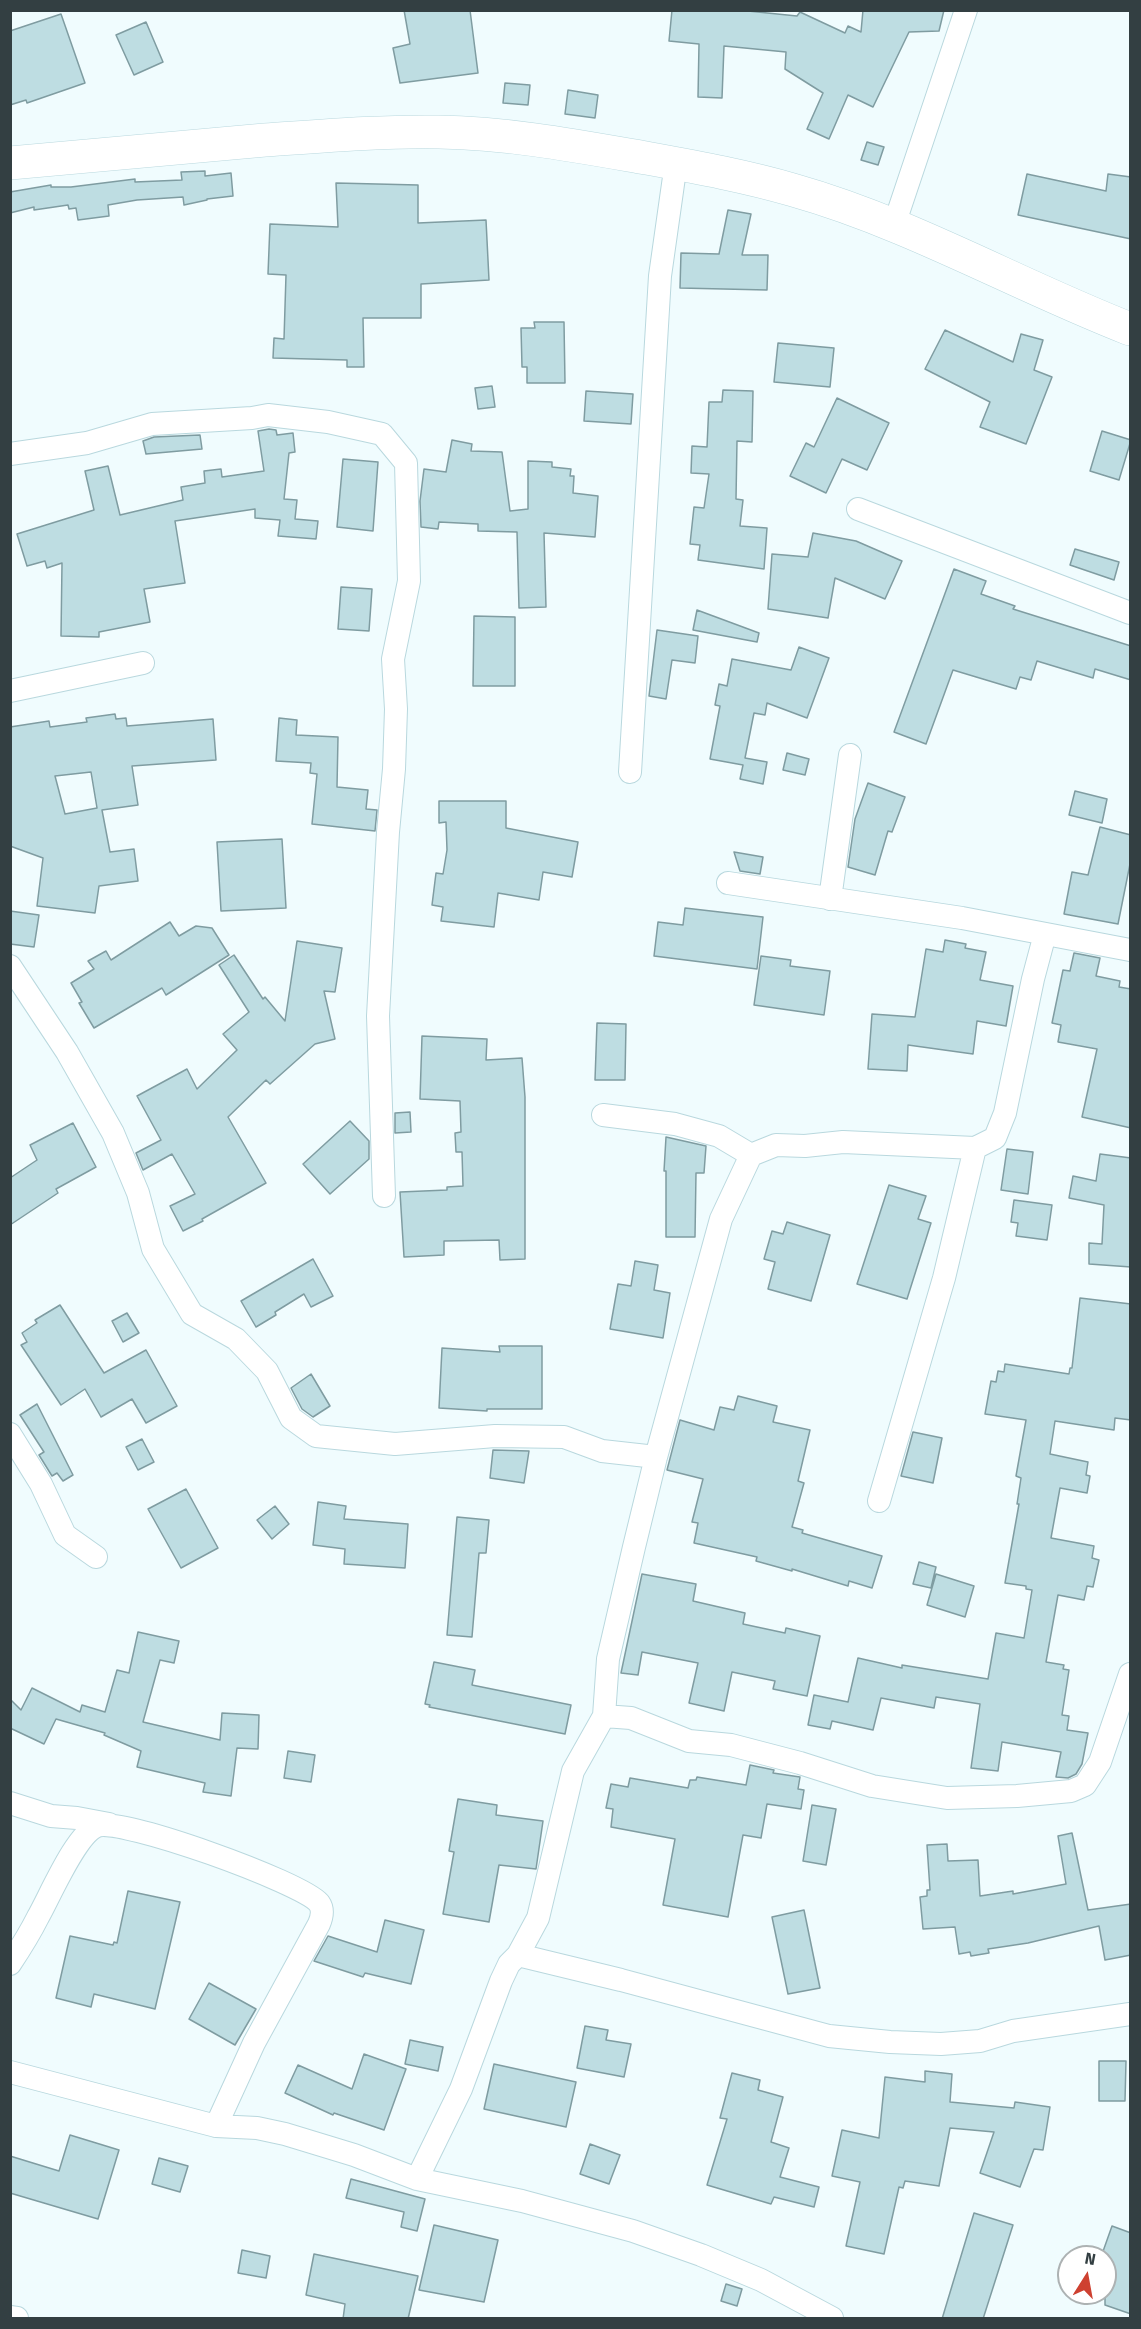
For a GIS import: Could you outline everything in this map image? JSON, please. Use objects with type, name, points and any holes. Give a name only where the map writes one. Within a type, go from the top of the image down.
[{"type":"main road","points":[[10,163],[348,134],[440,132],[586,146],[676,163],[795,190],[894,225],[1051,296],[1131,329]]},
{"type":"street","points":[[894,225],[966,10]]},
{"type":"street","points":[[630,772],[660,276],[676,163]]},
{"type":"street","points":[[10,454],[87,443],[152,424],[268,415],[328,422],[382,434],[405,463],[409,581],[393,659],[396,709],[394,769],[388,832],[378,1016],[384,1196]]},
{"type":"street","points":[[858,508],[1131,613]]},
{"type":"street","points":[[10,691],[143,663]]},
{"type":"street","points":[[830,898],[850,755]]},
{"type":"street","points":[[728,883],[942,914],[1131,950]]},
{"type":"street","points":[[417,2179],[461,2089],[501,1981],[509,1964],[518,1955],[541,1909],[573,1772],[604,1716],[608,1659],[656,1457],[721,1219],[751,1155],[777,1144],[805,1146],[843,1142],[975,1148],[995,1138],[1005,1113],[1033,979],[1045,934]]},
{"type":"street","points":[[10,966],[67,1052],[113,1133],[138,1193],[153,1249],[192,1314],[236,1339],[267,1371],[291,1418],[316,1437],[395,1444],[495,1436],[564,1437],[602,1451],[656,1457]]},
{"type":"street","points":[[603,1115],[675,1125],[719,1136],[751,1155]]},
{"type":"street","points":[[879,1501],[944,1278],[975,1148]]},
{"type":"street","points":[[10,1434],[41,1484],[65,1535],[96,1557]]},
{"type":"street","points":[[604,1716],[631,1718],[689,1741],[731,1746],[800,1763],[872,1786],[947,1798],[1017,1796],[1071,1791],[1085,1785],[1100,1762],[1131,1674]]},
{"type":"street","points":[[10,1803],[51,1816],[99,1821],[172,1841],[265,1873],[311,1896],[320,1905],[323,1911],[319,1924],[254,2043],[216,2126]]},
{"type":"street","points":[[10,1964],[68,1860],[91,1829],[100,1825],[113,1826]]},
{"type":"street","points":[[518,1955],[829,2036],[890,2042],[941,2044],[980,2041],[1013,2031],[1131,2014]]},
{"type":"street","points":[[10,2072],[216,2126],[256,2128],[285,2134],[354,2154],[417,2179],[522,2201],[633,2231],[701,2255],[761,2280],[832,2319]]},
{"type":"street","points":[[10,2317],[17,2319]]},
{"type":"building","points":[[404,10],[470,10],[478,73],[400,83],[393,48],[410,44]]},
{"type":"building","points":[[672,10],[738,10],[797,16],[800,12],[845,33],[848,26],[861,32],[863,10],[944,10],[939,31],[909,32],[873,107],[848,95],[829,139],[807,129],[823,93],[785,69],[786,52],[724,46],[722,98],[698,97],[699,44],[669,41]]},
{"type":"building","points":[[61,14],[85,83],[27,103],[26,100],[10,105],[10,31]]},
{"type":"building","points":[[146,22],[163,62],[134,75],[116,35]]},
{"type":"building","points":[[505,83],[530,85],[528,105],[503,103]]},
{"type":"building","points":[[568,90],[598,95],[595,118],[565,114]]},
{"type":"building","points":[[867,142],[884,147],[878,165],[861,160]]},
{"type":"building","points":[[205,171],[205,176],[231,173],[233,196],[184,205],[183,197],[137,200],[108,205],[109,216],[78,220],[76,208],[69,209],[68,205],[34,210],[34,207],[10,213],[10,192],[51,185],[51,187],[71,187],[135,179],[135,182],[182,180],[181,172]]},
{"type":"building","points":[[1027,174],[1106,191],[1108,174],[1131,177],[1131,239],[1018,215]]},
{"type":"building","points":[[336,183],[418,185],[418,223],[486,220],[489,280],[421,284],[421,318],[363,318],[364,367],[347,367],[347,360],[273,358],[274,338],[284,339],[286,275],[268,274],[270,224],[338,227]]},
{"type":"building","points":[[728,210],[751,214],[742,255],[768,255],[767,290],[680,288],[681,253],[719,254]]},
{"type":"building","points":[[534,322],[564,322],[565,383],[527,383],[527,367],[522,367],[521,328],[535,328]]},
{"type":"building","points":[[945,330],[1013,362],[1021,334],[1043,340],[1034,370],[1052,377],[1026,444],[980,427],[990,402],[925,369]]},
{"type":"building","points":[[778,343],[834,348],[830,387],[774,382]]},
{"type":"building","points":[[492,386],[495,407],[478,409],[475,388]]},
{"type":"building","points":[[723,390],[753,391],[752,442],[737,441],[736,499],[743,500],[740,526],[767,528],[764,569],[698,560],[700,545],[690,544],[694,507],[704,508],[709,474],[691,473],[692,446],[707,447],[709,402],[722,402]]},
{"type":"building","points":[[586,391],[633,394],[631,424],[584,421]]},
{"type":"building","points":[[837,398],[889,423],[867,470],[842,459],[826,493],[790,476],[806,443],[814,447]]},
{"type":"building","points":[[276,430],[277,435],[293,433],[295,452],[289,453],[284,499],[297,500],[295,519],[318,521],[316,539],[278,536],[280,520],[255,518],[255,509],[175,521],[185,583],[144,589],[150,622],[99,632],[99,637],[61,636],[62,563],[47,568],[45,561],[27,566],[17,534],[94,510],[85,471],[108,466],[120,515],[183,500],[181,487],[205,483],[204,471],[221,469],[222,477],[264,471],[258,431]]},
{"type":"building","points":[[1102,431],[1131,440],[1119,480],[1090,471]]},
{"type":"building","points":[[200,435],[202,449],[146,454],[143,441],[154,437]]},
{"type":"building","points":[[452,440],[472,444],[471,451],[502,452],[510,511],[528,509],[528,461],[552,462],[552,467],[571,469],[570,476],[574,476],[573,493],[598,496],[595,537],[544,533],[546,607],[519,608],[517,532],[478,531],[478,524],[439,522],[438,529],[421,527],[420,501],[424,469],[446,472]]},
{"type":"building","points":[[343,459],[378,462],[373,531],[337,527]]},
{"type":"building","points":[[813,533],[856,541],[902,561],[885,599],[835,578],[828,618],[768,609],[772,554],[808,557]]},
{"type":"building","points":[[1075,549],[1119,562],[1114,580],[1070,565]]},
{"type":"building","points":[[954,569],[986,581],[981,594],[1015,606],[1013,609],[1131,646],[1131,680],[1095,669],[1093,678],[1037,661],[1031,680],[1020,677],[1016,689],[953,670],[926,744],[894,732]]},
{"type":"building","points":[[341,587],[372,589],[369,631],[338,629]]},
{"type":"building","points":[[697,610],[759,633],[757,642],[693,630]]},
{"type":"building","points":[[474,616],[515,617],[515,686],[473,686]]},
{"type":"building","points":[[657,630],[698,636],[695,663],[672,660],[666,699],[649,696]]},
{"type":"building","points":[[799,647],[829,658],[807,718],[767,703],[765,715],[754,713],[745,758],[767,762],[763,784],[740,779],[743,765],[710,759],[720,706],[715,705],[719,684],[727,686],[732,659],[791,670]]},
{"type":"building","points":[[115,714],[116,719],[126,718],[127,726],[213,719],[216,760],[132,766],[138,805],[102,810],[110,852],[134,849],[138,881],[99,886],[95,913],[37,906],[43,858],[10,846],[10,727],[49,721],[50,727],[87,722],[86,718]],"holes":[[[91,772],[97,808],[65,814],[55,776]]]},
{"type":"building","points":[[279,718],[297,720],[296,735],[338,737],[337,787],[368,790],[366,809],[377,810],[375,831],[312,824],[317,774],[310,773],[311,763],[276,761]]},
{"type":"building","points":[[787,753],[809,759],[805,775],[783,770]]},
{"type":"building","points":[[868,783],[905,797],[892,832],[888,831],[875,875],[848,867],[855,819]]},
{"type":"building","points":[[1075,791],[1107,799],[1102,823],[1069,815]]},
{"type":"building","points":[[439,801],[506,801],[506,828],[578,842],[572,877],[543,872],[539,900],[498,893],[494,927],[441,921],[443,907],[432,905],[436,873],[443,874],[447,850],[446,822],[439,823]]},
{"type":"building","points":[[1100,827],[1131,835],[1131,859],[1118,924],[1064,914],[1072,872],[1088,875]]},
{"type":"building","points":[[282,839],[286,908],[221,911],[217,842]]},
{"type":"building","points":[[734,852],[763,857],[760,874],[740,871]]},
{"type":"building","points":[[685,908],[763,917],[757,969],[654,956],[658,922],[683,925]]},
{"type":"building","points":[[10,911],[39,915],[34,947],[10,944]]},
{"type":"building","points":[[170,922],[179,936],[196,926],[212,928],[229,955],[166,995],[162,988],[94,1028],[79,1003],[82,1002],[71,983],[94,969],[88,961],[106,951],[111,960]]},
{"type":"building","points":[[945,940],[966,944],[965,948],[986,952],[980,980],[1013,986],[1006,1026],[977,1021],[973,1054],[908,1045],[907,1071],[868,1069],[872,1014],[915,1017],[926,949],[943,952]]},
{"type":"building","points":[[297,941],[342,948],[335,992],[324,991],[335,1039],[315,1044],[270,1084],[266,1080],[228,1117],[266,1183],[183,1231],[170,1206],[195,1194],[172,1154],[143,1170],[136,1153],[161,1140],[137,1096],[187,1069],[197,1089],[237,1050],[223,1034],[249,1012],[219,965],[234,955],[263,999],[265,997],[285,1021]]},
{"type":"building","points":[[1074,953],[1100,958],[1096,976],[1120,981],[1119,987],[1131,989],[1131,1128],[1082,1117],[1097,1049],[1058,1042],[1061,1025],[1052,1023],[1063,970],[1070,971]]},
{"type":"building","points":[[761,956],[791,960],[790,966],[830,971],[824,1015],[754,1005]]},
{"type":"building","points":[[597,1023],[626,1024],[625,1080],[595,1080]]},
{"type":"building","points":[[422,1036],[487,1039],[486,1060],[522,1058],[525,1097],[525,1259],[500,1260],[499,1240],[444,1241],[444,1255],[404,1257],[400,1192],[447,1190],[447,1187],[463,1186],[462,1152],[456,1152],[455,1133],[461,1132],[460,1101],[420,1099]]},
{"type":"building","points":[[410,1112],[411,1132],[395,1133],[395,1113]]},
{"type":"building","points":[[350,1121],[369,1141],[369,1159],[330,1194],[303,1164]]},
{"type":"building","points":[[73,1123],[96,1167],[56,1189],[58,1193],[10,1225],[10,1178],[37,1160],[30,1145]]},
{"type":"building","points":[[666,1137],[706,1146],[704,1173],[696,1173],[695,1237],[666,1237],[666,1171],[664,1171]]},
{"type":"building","points":[[1007,1149],[1033,1152],[1028,1194],[1001,1190]]},
{"type":"building","points":[[1100,1154],[1131,1158],[1131,1267],[1089,1264],[1089,1243],[1102,1244],[1104,1205],[1069,1198],[1073,1176],[1096,1181]]},
{"type":"building","points":[[889,1185],[926,1196],[918,1219],[931,1223],[907,1299],[857,1284]]},
{"type":"building","points":[[1014,1200],[1052,1205],[1047,1240],[1016,1236],[1018,1223],[1011,1222]]},
{"type":"building","points":[[787,1222],[830,1235],[811,1301],[768,1289],[775,1262],[764,1259],[772,1231],[783,1234]]},
{"type":"building","points":[[313,1259],[333,1296],[311,1307],[304,1294],[256,1327],[241,1301]]},
{"type":"building","points":[[635,1261],[658,1265],[654,1290],[670,1293],[663,1338],[610,1329],[618,1284],[631,1286]]},
{"type":"building","points":[[1080,1298],[1131,1304],[1131,1420],[1115,1418],[1114,1430],[1055,1421],[1050,1454],[1088,1462],[1086,1475],[1090,1476],[1087,1493],[1060,1488],[1051,1538],[1094,1546],[1092,1558],[1099,1560],[1093,1587],[1087,1586],[1084,1600],[1058,1595],[1046,1662],[1064,1665],[1063,1669],[1069,1670],[1062,1715],[1069,1716],[1067,1730],[1088,1733],[1082,1764],[1076,1774],[1068,1778],[1056,1777],[1061,1752],[1002,1742],[998,1771],[971,1768],[980,1704],[936,1697],[934,1708],[881,1698],[873,1730],[832,1721],[830,1729],[808,1725],[814,1695],[848,1702],[858,1658],[902,1668],[902,1665],[988,1679],[996,1633],[1024,1638],[1032,1590],[1026,1589],[1026,1586],[1005,1583],[1019,1504],[1017,1504],[1021,1478],[1016,1476],[1026,1420],[985,1414],[991,1381],[996,1382],[998,1371],[1004,1372],[1005,1364],[1069,1374],[1072,1368]]},
{"type":"building","points":[[60,1305],[104,1373],[146,1350],[177,1406],[146,1423],[132,1399],[101,1417],[85,1389],[61,1405],[21,1345],[27,1342],[22,1333],[37,1323],[35,1320]]},
{"type":"building","points":[[127,1313],[139,1333],[123,1342],[112,1321]]},
{"type":"building","points":[[499,1346],[542,1346],[542,1409],[487,1409],[487,1411],[439,1408],[442,1348],[500,1352]]},
{"type":"building","points":[[311,1374],[330,1406],[313,1417],[302,1409],[291,1388]]},
{"type":"building","points":[[738,1396],[777,1406],[773,1422],[810,1430],[798,1481],[804,1483],[792,1527],[803,1530],[802,1533],[882,1556],[872,1588],[849,1581],[848,1586],[756,1561],[757,1557],[694,1543],[698,1523],[692,1522],[703,1479],[667,1470],[680,1420],[714,1430],[720,1407],[734,1410]]},
{"type":"building","points":[[37,1404],[73,1475],[63,1481],[57,1473],[52,1476],[39,1455],[44,1452],[20,1415]]},
{"type":"building","points":[[913,1432],[942,1438],[933,1483],[901,1476]]},
{"type":"building","points":[[142,1439],[154,1462],[138,1470],[126,1447]]},
{"type":"building","points":[[493,1450],[529,1451],[524,1483],[490,1478]]},
{"type":"building","points":[[186,1489],[218,1548],[181,1568],[148,1509]]},
{"type":"building","points":[[318,1502],[346,1506],[344,1519],[408,1524],[405,1568],[344,1564],[345,1549],[313,1545]]},
{"type":"building","points":[[275,1506],[289,1524],[272,1539],[257,1520]]},
{"type":"building","points":[[457,1517],[489,1520],[486,1553],[479,1553],[472,1637],[447,1635]]},
{"type":"building","points":[[919,1562],[936,1567],[931,1588],[913,1584]]},
{"type":"building","points":[[642,1574],[696,1584],[693,1601],[745,1613],[743,1624],[785,1633],[786,1628],[820,1636],[807,1696],[773,1689],[775,1681],[732,1672],[724,1711],[689,1703],[698,1663],[642,1652],[638,1675],[621,1673]]},
{"type":"building","points":[[936,1574],[974,1586],[965,1617],[927,1605]]},
{"type":"building","points":[[138,1632],[179,1641],[174,1663],[160,1660],[143,1722],[220,1740],[222,1713],[259,1715],[258,1749],[237,1748],[231,1796],[203,1792],[205,1783],[137,1767],[141,1751],[104,1735],[105,1733],[56,1719],[44,1744],[10,1728],[10,1699],[21,1710],[32,1688],[80,1712],[82,1705],[105,1712],[117,1670],[129,1673]]},
{"type":"building","points":[[434,1662],[475,1670],[472,1685],[571,1705],[565,1734],[429,1707],[430,1705],[425,1704]]},
{"type":"building","points":[[288,1751],[315,1755],[311,1782],[284,1778]]},
{"type":"building","points":[[750,1765],[774,1770],[773,1773],[800,1777],[798,1789],[804,1790],[801,1809],[767,1804],[761,1838],[743,1835],[728,1917],[663,1905],[675,1839],[611,1827],[613,1809],[606,1808],[611,1784],[628,1787],[630,1778],[688,1788],[690,1780],[696,1780],[697,1777],[746,1785]]},
{"type":"building","points":[[458,1799],[497,1805],[496,1815],[543,1821],[536,1869],[499,1865],[489,1922],[443,1914],[454,1852],[449,1851]]},
{"type":"building","points":[[812,1805],[836,1809],[826,1865],[803,1861]]},
{"type":"building","points":[[1072,1833],[1088,1910],[1131,1904],[1131,1955],[1105,1960],[1099,1926],[1028,1943],[988,1949],[989,1953],[971,1956],[970,1952],[959,1954],[955,1927],[923,1929],[920,1897],[927,1896],[927,1890],[930,1890],[927,1845],[947,1844],[948,1861],[978,1860],[980,1896],[1013,1891],[1013,1894],[1066,1884],[1058,1836]]},
{"type":"building","points":[[128,1891],[180,1902],[155,2009],[94,1994],[91,2007],[56,1998],[70,1936],[113,1945],[114,1942],[117,1943]]},
{"type":"building","points":[[804,1910],[820,1988],[788,1994],[772,1917]]},
{"type":"building","points":[[385,1920],[424,1930],[411,1984],[365,1973],[363,1977],[314,1961],[328,1936],[377,1952]]},
{"type":"building","points":[[209,1983],[256,2009],[235,2045],[189,2019]]},
{"type":"building","points":[[585,2026],[608,2030],[606,2040],[631,2044],[624,2077],[577,2068]]},
{"type":"building","points":[[410,2040],[443,2047],[438,2071],[405,2064]]},
{"type":"building","points":[[364,2054],[406,2069],[384,2130],[334,2113],[333,2115],[285,2093],[298,2065],[352,2089]]},
{"type":"building","points":[[1099,2061],[1126,2061],[1125,2101],[1099,2101]]},
{"type":"building","points":[[494,2064],[576,2082],[566,2127],[484,2109]]},
{"type":"building","points":[[925,2071],[952,2074],[950,2102],[1014,2108],[1015,2102],[1050,2107],[1043,2150],[1034,2149],[1020,2187],[980,2173],[994,2132],[950,2128],[939,2186],[905,2181],[903,2188],[899,2187],[884,2254],[846,2246],[860,2182],[832,2176],[842,2130],[879,2138],[885,2077],[925,2082]]},
{"type":"building","points":[[732,2073],[760,2080],[758,2090],[783,2097],[771,2142],[789,2148],[780,2177],[819,2187],[814,2207],[774,2197],[771,2204],[707,2185],[727,2119],[720,2118]]},
{"type":"building","points":[[70,2135],[119,2150],[98,2219],[10,2193],[10,2156],[59,2171]]},
{"type":"building","points":[[590,2144],[620,2155],[609,2184],[580,2174]]},
{"type":"building","points":[[159,2158],[188,2166],[180,2192],[152,2184]]},
{"type":"building","points":[[351,2179],[425,2199],[417,2231],[401,2227],[404,2212],[346,2198]]},
{"type":"building","points":[[974,2213],[1013,2225],[983,2319],[942,2319]]},
{"type":"building","points":[[434,2225],[498,2240],[484,2302],[419,2290]]},
{"type":"building","points":[[1112,2226],[1131,2233],[1131,2314],[1105,2305],[1117,2305],[1117,2245],[1105,2245]]},
{"type":"building","points":[[242,2250],[270,2256],[266,2278],[238,2273]]},
{"type":"building","points":[[314,2254],[418,2276],[408,2319],[343,2319],[345,2304],[306,2295]]},
{"type":"building","points":[[726,2284],[742,2289],[737,2306],[721,2301]]}]
